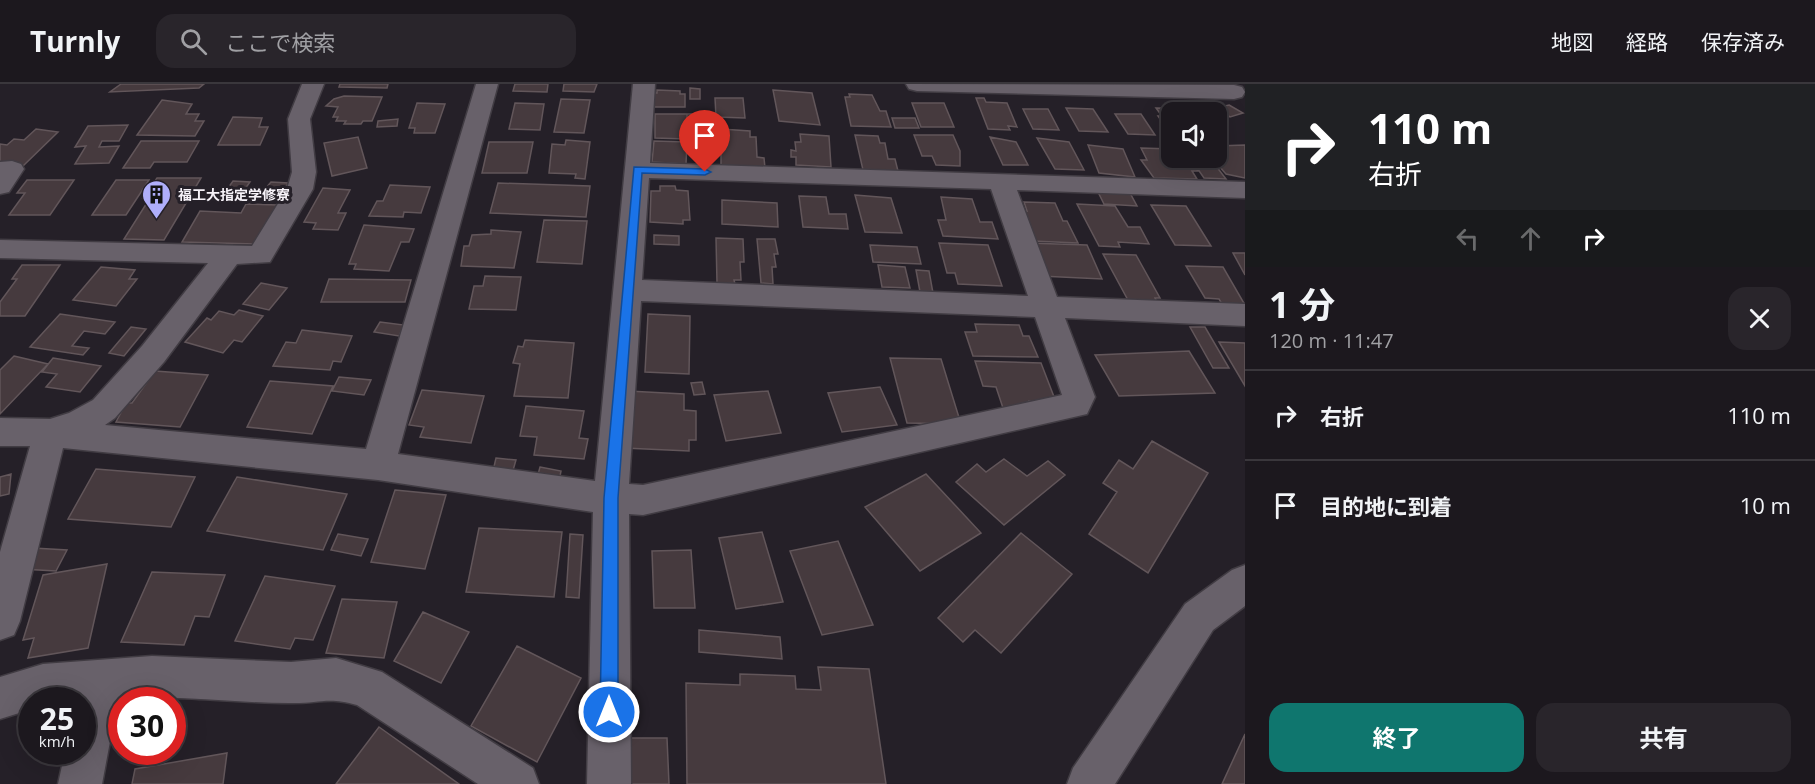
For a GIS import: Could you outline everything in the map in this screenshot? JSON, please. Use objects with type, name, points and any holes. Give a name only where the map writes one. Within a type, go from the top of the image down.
[{"type":"street","points":[[0,249],[260,255],[300,189],[304,172],[299,119],[313,84]]},
{"type":"street","points":[[378,465],[487,84]]},
{"type":"street","points":[[609,784],[611,498],[644,84]]},
{"type":"street","points":[[916,84],[1233,92]]},
{"type":"street","points":[[0,170],[12,170],[0,186]]},
{"type":"street","points":[[637,170],[1245,190]]},
{"type":"street","points":[[0,432],[50,433],[378,465],[564,494],[643,500],[1076,405],[1079,397],[1001,182]]},
{"type":"street","points":[[50,433],[80,423],[104,409],[153,354],[230,254]]},
{"type":"street","points":[[628,290],[1245,315]]},
{"type":"street","points":[[0,621],[50,433]]},
{"type":"street","points":[[1089,784],[1199,617],[1245,583]]},
{"type":"street","points":[[0,698],[43,685],[152,676],[291,683],[336,678],[367,687],[518,784]]},
{"type":"street","points":[[80,784],[101,680]]},
{"type":"building","points":[[121,84],[204,84],[199,88],[110,92]]},
{"type":"building","points":[[340,84],[388,84],[387,88],[339,87]]},
{"type":"building","points":[[515,84],[548,84],[547,92],[513,91]]},
{"type":"building","points":[[564,84],[597,84],[594,92],[563,91]]},
{"type":"building","points":[[690,88],[700,89],[700,99],[690,99]]},
{"type":"building","points":[[657,90],[680,91],[680,94],[685,94],[685,107],[651,107],[650,93],[657,93]]},
{"type":"building","points":[[773,90],[812,93],[820,125],[779,121]]},
{"type":"building","points":[[849,94],[872,95],[880,111],[886,111],[891,127],[851,126],[845,97],[850,97]]},
{"type":"building","points":[[344,96],[382,97],[372,121],[363,121],[361,124],[344,124],[346,121],[336,121],[338,117],[333,117],[338,107],[326,106],[334,99]]},
{"type":"building","points":[[715,98],[743,98],[745,118],[716,117]]},
{"type":"building","points":[[976,98],[984,98],[986,102],[1007,103],[1017,127],[1008,126],[1010,130],[988,129]]},
{"type":"building","points":[[561,99],[590,100],[584,133],[554,132]]},
{"type":"building","points":[[162,100],[192,104],[186,114],[199,114],[195,121],[204,121],[195,136],[137,135]]},
{"type":"building","points":[[417,103],[445,104],[435,133],[414,133],[415,128],[409,128]]},
{"type":"building","points":[[515,103],[544,104],[540,130],[509,129]]},
{"type":"building","points":[[912,103],[944,103],[954,127],[921,127]]},
{"type":"building","points":[[1227,105],[1243,113],[1230,117],[1227,115]]},
{"type":"building","points":[[1066,108],[1093,109],[1108,132],[1079,131]]},
{"type":"building","points":[[1023,109],[1048,109],[1059,130],[1033,129]]},
{"type":"building","points":[[655,114],[687,114],[687,139],[655,138]]},
{"type":"building","points":[[687,114],[700,114],[700,121],[687,121]]},
{"type":"building","points":[[1115,114],[1141,114],[1155,135],[1128,134]]},
{"type":"building","points":[[233,117],[262,118],[259,127],[268,127],[260,145],[218,145]]},
{"type":"building","points":[[892,118],[915,118],[919,128],[895,128]]},
{"type":"building","points":[[398,119],[397,126],[377,127],[378,121]]},
{"type":"building","points":[[128,125],[119,141],[102,141],[99,147],[119,146],[109,163],[75,164],[86,146],[75,147],[88,126]]},
{"type":"building","points":[[36,129],[58,132],[23,166],[0,164],[0,144],[7,145],[14,139],[24,140]]},
{"type":"building","points":[[721,129],[750,131],[750,137],[756,137],[757,157],[764,158],[765,168],[721,165]]},
{"type":"building","points":[[800,134],[829,136],[831,167],[796,165],[796,157],[791,157],[791,150],[796,151],[795,142],[801,142]]},
{"type":"building","points":[[855,135],[878,136],[880,143],[885,143],[888,159],[895,159],[898,171],[863,170]]},
{"type":"building","points":[[914,135],[953,135],[960,151],[960,166],[936,165],[932,156],[922,156]]},
{"type":"building","points":[[358,137],[367,168],[332,176],[324,143]]},
{"type":"building","points":[[990,137],[1016,142],[1028,165],[1003,165]]},
{"type":"building","points":[[1037,138],[1069,142],[1084,170],[1055,169]]},
{"type":"building","points":[[566,140],[590,142],[585,179],[575,178],[576,174],[549,173],[552,144],[565,145]]},
{"type":"building","points":[[141,141],[199,141],[187,162],[154,162],[150,168],[123,168]]},
{"type":"building","points":[[654,141],[687,142],[686,164],[652,162]]},
{"type":"building","points":[[489,142],[533,142],[527,173],[482,173]]},
{"type":"building","points":[[1088,145],[1123,149],[1135,177],[1099,173]]},
{"type":"building","points":[[1245,145],[1245,178],[1226,174],[1221,168],[1227,168],[1227,146]]},
{"type":"building","points":[[1141,148],[1161,149],[1161,168],[1196,168],[1198,171],[1192,171],[1197,179],[1154,178],[1141,160],[1147,160]]},
{"type":"building","points":[[1197,168],[1218,168],[1226,179],[1204,178]]},
{"type":"building","name":"福工大指定学修寮","points":[[157,178],[201,178],[164,240],[124,239],[150,198],[143,198]]},
{"type":"building","points":[[27,180],[74,180],[50,215],[9,215],[25,193],[17,193]]},
{"type":"building","points":[[116,180],[149,180],[126,215],[92,215]]},
{"type":"building","points":[[233,181],[250,182],[245,189],[228,188]]},
{"type":"building","points":[[271,182],[288,183],[284,190],[266,188]]},
{"type":"building","points":[[498,183],[590,186],[586,217],[490,213]]},
{"type":"building","points":[[390,185],[430,187],[421,213],[404,212],[403,217],[369,216],[377,201],[383,201]]},
{"type":"building","points":[[660,186],[675,186],[676,190],[688,191],[690,220],[683,220],[683,224],[650,222],[651,191],[660,191]]},
{"type":"building","points":[[323,188],[350,190],[338,213],[346,213],[338,230],[313,229],[316,223],[304,222]]},
{"type":"building","points":[[1098,192],[1130,193],[1137,206],[1104,204]]},
{"type":"building","points":[[855,195],[891,198],[902,233],[865,232]]},
{"type":"building","points":[[799,196],[826,197],[829,214],[846,214],[848,229],[803,227]]},
{"type":"building","points":[[941,197],[972,199],[980,222],[992,222],[998,239],[943,236],[938,220],[946,220]]},
{"type":"building","points":[[722,200],[777,203],[778,227],[722,224]]},
{"type":"building","points":[[1024,202],[1055,203],[1063,221],[1067,221],[1078,243],[1032,241],[1020,210],[1027,211]]},
{"type":"building","points":[[246,204],[278,205],[258,244],[182,242],[200,211],[241,213]]},
{"type":"building","points":[[1077,204],[1115,206],[1128,227],[1140,227],[1149,244],[1118,242],[1120,247],[1099,246]]},
{"type":"building","points":[[1151,205],[1186,206],[1211,246],[1175,245]]},
{"type":"building","points":[[544,220],[587,221],[582,264],[537,262]]},
{"type":"building","points":[[364,225],[414,229],[409,242],[401,242],[389,271],[354,269],[356,264],[349,264]]},
{"type":"building","points":[[491,230],[521,232],[514,268],[461,266],[464,246],[469,246],[472,235],[491,234]]},
{"type":"building","points":[[654,235],[679,236],[679,245],[654,244]]},
{"type":"building","points":[[716,238],[743,239],[744,262],[740,262],[741,280],[734,280],[735,284],[717,283]]},
{"type":"building","points":[[757,239],[775,239],[778,254],[774,254],[776,267],[772,267],[773,284],[761,283]]},
{"type":"building","points":[[939,243],[988,245],[1002,286],[958,284],[955,273],[947,273]]},
{"type":"building","points":[[1027,243],[1087,245],[1102,279],[1040,276]]},
{"type":"building","points":[[870,245],[917,247],[921,264],[873,262]]},
{"type":"building","points":[[1233,253],[1245,253],[1245,275]]},
{"type":"building","points":[[1103,254],[1136,255],[1160,298],[1155,298],[1157,302],[1129,302]]},
{"type":"building","points":[[22,265],[60,265],[25,316],[0,316],[0,302],[17,279],[12,279]]},
{"type":"building","points":[[878,265],[905,267],[910,288],[882,287]]},
{"type":"building","points":[[1186,266],[1223,267],[1245,305],[1222,304],[1219,299],[1205,298]]},
{"type":"building","points":[[101,267],[135,270],[129,279],[137,279],[116,306],[73,300]]},
{"type":"building","points":[[916,270],[929,271],[933,293],[920,292]]},
{"type":"building","points":[[485,276],[521,277],[516,310],[469,309],[474,286],[483,286]]},
{"type":"building","points":[[329,279],[411,280],[405,302],[321,302]]},
{"type":"building","points":[[261,283],[287,288],[269,310],[243,304]]},
{"type":"building","points":[[239,310],[263,316],[242,342],[234,340],[223,353],[185,342],[207,318],[211,320],[219,311],[234,315]]},
{"type":"building","points":[[60,314],[115,322],[105,334],[84,331],[72,346],[89,348],[83,355],[30,347]]},
{"type":"building","points":[[648,314],[690,316],[689,374],[645,372]]},
{"type":"building","points":[[380,322],[404,325],[399,336],[374,332]]},
{"type":"building","points":[[975,324],[1019,325],[1023,336],[1029,336],[1038,357],[973,356],[965,332],[977,332]]},
{"type":"building","points":[[131,327],[146,329],[124,356],[109,353]]},
{"type":"building","points":[[1190,327],[1205,327],[1229,368],[1213,368]]},
{"type":"building","points":[[302,330],[352,336],[341,362],[333,361],[330,370],[273,366],[286,342],[296,343]]},
{"type":"building","points":[[525,340],[574,343],[568,398],[514,396],[520,364],[513,363],[518,346],[523,347]]},
{"type":"building","points":[[1219,342],[1245,343],[1245,386]]},
{"type":"building","points":[[1189,351],[1215,393],[1119,396],[1095,355]]},
{"type":"building","points":[[14,356],[48,364],[0,414],[0,370]]},
{"type":"building","points":[[53,358],[101,366],[80,392],[46,387],[57,374],[42,372]]},
{"type":"building","points":[[890,358],[941,359],[961,424],[907,423]]},
{"type":"building","points":[[975,361],[1041,363],[1056,402],[1029,401],[1031,408],[1003,408],[996,387],[983,386]]},
{"type":"building","points":[[155,371],[208,375],[180,427],[116,422],[126,403],[132,403]]},
{"type":"building","points":[[339,377],[371,380],[364,395],[332,391]]},
{"type":"building","points":[[270,381],[333,386],[312,434],[247,427]]},
{"type":"building","points":[[702,382],[705,394],[694,395],[691,383]]},
{"type":"building","points":[[880,387],[897,425],[842,432],[828,393]]},
{"type":"building","points":[[422,390],[484,396],[471,443],[420,437],[424,427],[409,425]]},
{"type":"building","points":[[628,391],[684,394],[684,410],[696,411],[696,440],[689,440],[689,451],[624,448]]},
{"type":"building","points":[[768,391],[781,433],[726,441],[714,395]]},
{"type":"building","points":[[526,406],[584,411],[579,438],[588,439],[584,459],[534,455],[537,437],[520,436]]},
{"type":"building","points":[[1152,441],[1208,473],[1148,573],[1089,534],[1117,492],[1103,483],[1119,460],[1133,469]]},
{"type":"building","points":[[496,458],[516,460],[512,474],[493,471]]},
{"type":"building","points":[[1004,459],[1027,476],[1048,461],[1065,475],[1004,525],[956,482],[977,464],[986,472]]},
{"type":"building","points":[[540,467],[561,471],[559,481],[537,478]]},
{"type":"building","points":[[96,469],[195,477],[171,527],[68,519]]},
{"type":"building","points":[[11,474],[9,494],[0,496],[0,477]]},
{"type":"building","points":[[926,474],[981,533],[920,571],[865,507]]},
{"type":"building","points":[[237,477],[347,494],[323,550],[207,531]]},
{"type":"building","points":[[395,490],[446,495],[425,569],[371,562]]},
{"type":"building","points":[[479,528],[562,532],[554,597],[466,592]]},
{"type":"building","points":[[762,532],[783,602],[736,609],[719,538]]},
{"type":"building","points":[[1021,533],[1072,574],[1001,653],[975,630],[963,642],[938,618]]},
{"type":"building","points":[[338,534],[368,539],[361,556],[331,550]]},
{"type":"building","points":[[570,534],[583,535],[579,598],[566,597]]},
{"type":"building","points":[[838,541],[873,625],[822,635],[790,551]]},
{"type":"building","points":[[33,548],[67,550],[56,571],[21,569]]},
{"type":"building","points":[[691,550],[695,608],[654,608],[652,551]]},
{"type":"building","points":[[107,564],[88,648],[28,658],[34,638],[23,640],[43,575]]},
{"type":"building","points":[[152,572],[225,575],[209,617],[195,616],[184,645],[121,642]]},
{"type":"building","points":[[265,576],[335,586],[313,640],[295,638],[290,649],[235,641]]},
{"type":"building","points":[[342,599],[397,602],[384,658],[326,653]]},
{"type":"building","points":[[423,612],[469,632],[441,683],[394,661]]},
{"type":"building","points":[[699,630],[780,637],[782,659],[699,652]]},
{"type":"building","points":[[517,646],[581,678],[537,762],[471,726]]},
{"type":"building","points":[[818,667],[869,669],[886,784],[687,784],[686,683],[740,685],[740,674],[795,676],[796,689],[821,690]]},
{"type":"building","points":[[379,727],[459,784],[336,784]]},
{"type":"building","points":[[1245,734],[1245,784],[1222,784]]},
{"type":"building","points":[[630,738],[667,738],[669,784],[630,784]]},
{"type":"building","points":[[227,753],[223,784],[132,784],[135,769],[158,765],[186,765],[186,760]]},
{"type":"place","name":"福工大指定学修寮","points":[[157,220]]},
{"type":"route","points":[[609,712],[611,498],[637,170],[705,172]]}]
